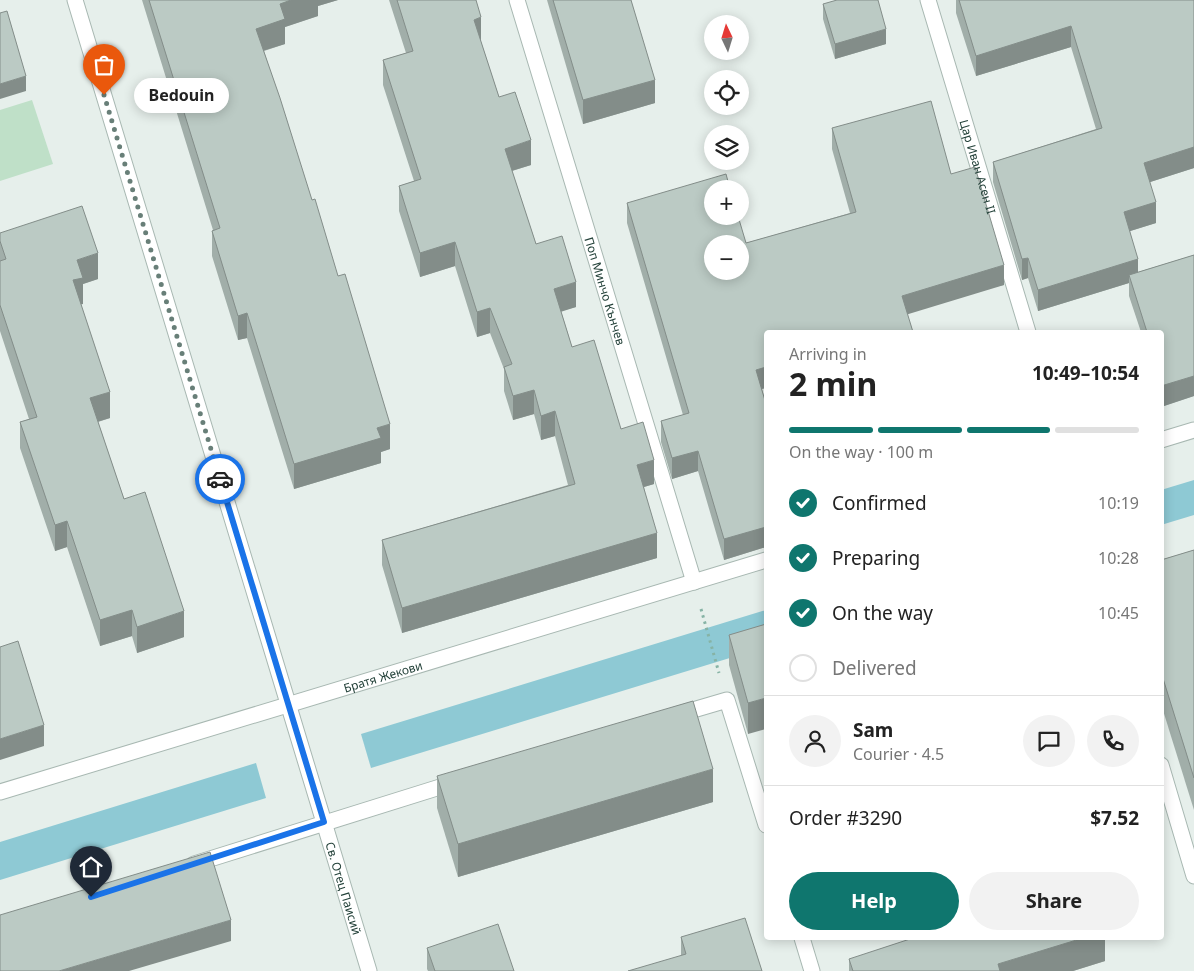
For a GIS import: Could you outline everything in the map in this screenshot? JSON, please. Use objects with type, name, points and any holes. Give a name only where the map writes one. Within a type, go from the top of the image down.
[{"type":"street","name":"Св. Отец Паисий","points":[[75,0],[369,971]]},
{"type":"street","name":"Поп Минчо Кънчев","points":[[517,0],[694,582]]},
{"type":"street","name":"Цар Иван Асен II","points":[[928,0],[1027,330]]},
{"type":"street","points":[[1164,439],[1194,430]]},
{"type":"street","name":"Братя Жекови","points":[[0,792],[764,561]]},
{"type":"street","points":[[661,720],[727,700],[764,819]]},
{"type":"street","points":[[1164,775],[1194,876]]},
{"type":"street","points":[[179,869],[324,822],[474,777]]},
{"type":"street","points":[[803,940],[812,971]]},
{"type":"path","points":[[700,607],[717,666]]},
{"type":"green space","points":[[32,100],[53,164],[0,181],[0,110]]},
{"type":"water","points":[[1194,480],[1194,515],[1164,524],[1164,489]]},
{"type":"water","points":[[764,611],[764,648],[371,768],[361,734]]},
{"type":"water","points":[[256,763],[266,798],[0,880],[0,842]]},
{"type":"building","points":[[149,0],[291,0],[280,4],[285,19],[256,29],[312,200],[315,199],[338,276],[345,274],[390,424],[377,428],[381,438],[294,464],[247,313],[238,316],[212,231],[220,228]]},
{"type":"building","points":[[397,0],[476,0],[481,17],[474,20],[499,97],[515,92],[531,140],[505,149],[536,244],[562,236],[576,282],[554,289],[572,347],[594,340],[621,429],[643,422],[654,460],[637,465],[657,533],[402,608],[382,540],[575,484],[555,411],[541,416],[534,390],[513,396],[504,367],[512,364],[490,308],[477,312],[455,242],[420,253],[399,186],[421,179],[383,60],[413,51]]},
{"type":"building","points":[[553,0],[631,0],[655,80],[583,100]]},
{"type":"building","points":[[837,0],[878,0],[886,29],[835,44],[823,4]]},
{"type":"building","points":[[959,0],[1194,0],[1194,147],[1144,163],[1156,202],[1124,212],[1138,259],[1038,290],[1028,258],[1022,259],[993,162],[1102,128],[1071,26],[976,56]]},
{"type":"building","points":[[7,11],[26,76],[0,84],[0,13]]},
{"type":"building","points":[[931,101],[951,174],[975,167],[1004,265],[902,296],[912,330],[764,330],[764,368],[756,370],[764,397],[764,528],[724,539],[698,451],[672,458],[661,421],[689,413],[627,203],[704,180],[704,225],[741,225],[744,235],[704,235],[704,280],[749,280],[749,242],[856,212],[832,128]]},
{"type":"building","points":[[726,174],[728,180],[706,180]]},
{"type":"building","points":[[82,206],[98,253],[77,260],[83,278],[73,280],[110,392],[90,398],[124,499],[145,492],[184,611],[137,627],[132,610],[100,620],[67,521],[55,525],[20,422],[37,417],[0,305],[0,261],[6,259],[0,241],[0,233]]},
{"type":"building","points":[[1194,255],[1194,376],[1164,385],[1164,330],[1146,330],[1129,275]]},
{"type":"building","points":[[1194,550],[1194,778],[1164,682],[1164,559]]},
{"type":"building","points":[[764,625],[764,699],[748,703],[729,635]]},
{"type":"building","points":[[18,641],[44,725],[0,739],[0,647]]},
{"type":"building","points":[[693,701],[713,769],[458,844],[437,776]]},
{"type":"building","points":[[210,852],[231,920],[59,971],[0,971],[0,915]]},
{"type":"building","points":[[745,918],[762,971],[628,971],[686,954],[681,937]]},
{"type":"building","points":[[498,924],[514,971],[435,971],[427,948]]},
{"type":"building","points":[[907,940],[1076,940],[998,964],[1000,971],[853,971],[849,959]]},
{"type":"way so far","points":[[104,95],[220,479]]},
{"type":"place","name":"Bedouin","points":[[104,95]]},
{"type":"route","points":[[91,897],[324,822],[220,479]]}]
